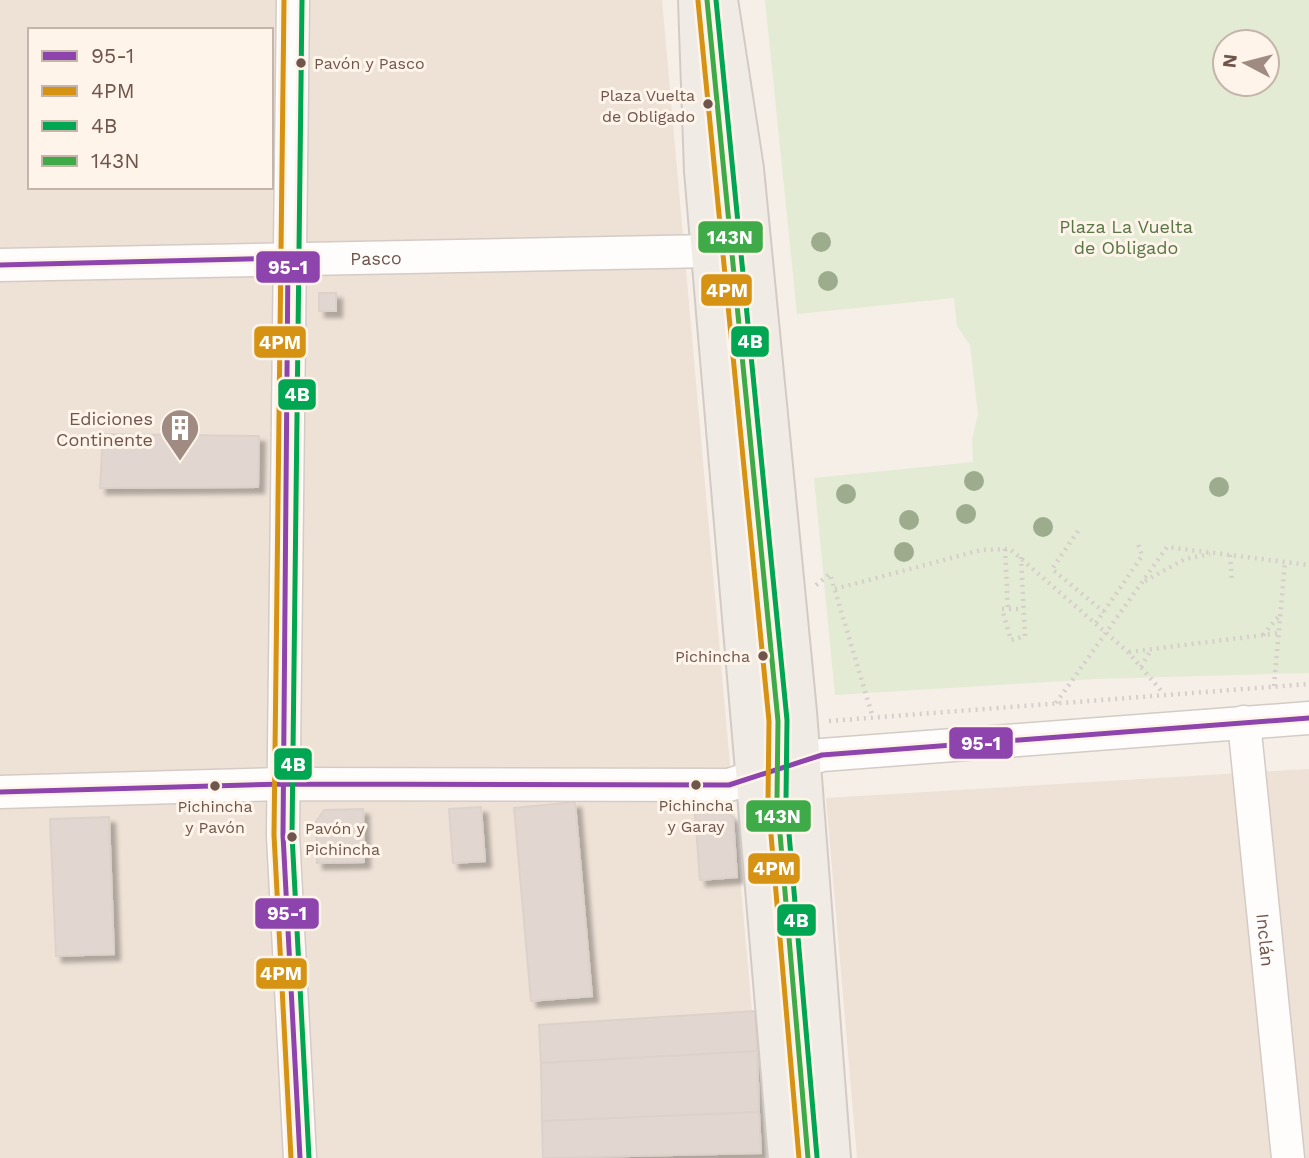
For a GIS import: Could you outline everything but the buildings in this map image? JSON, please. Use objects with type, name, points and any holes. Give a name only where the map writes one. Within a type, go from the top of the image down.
[{"type":"main road","points":[[698,0],[700,107],[711,251],[831,1158]]},
{"type":"main road","points":[[718,0],[800,580],[778,769],[788,1158]]},
{"type":"street","points":[[293,0],[283,835],[300,1158]]},
{"type":"street","points":[[707,0],[750,464],[764,562],[778,721],[777,799],[808,1158]]},
{"type":"street","name":"Pasco","points":[[0,265],[711,251]]},
{"type":"street","points":[[0,792],[284,784],[729,785],[822,755],[1309,718]]},
{"type":"street","name":"Inclán","points":[[1244,722],[1288,1158]]},
{"type":"path","points":[[1078,531],[1052,569],[1104,612]]},
{"type":"path","points":[[1096,624],[1142,555],[1138,540]]},
{"type":"path","points":[[1056,703],[1167,547],[1309,565]]},
{"type":"path","points":[[835,589],[981,550],[1005,549],[1021,556],[1128,652],[1165,695]]},
{"type":"path","points":[[1005,549],[1008,609]]},
{"type":"path","points":[[1141,583],[1185,559],[1215,553]]},
{"type":"path","points":[[1230,555],[1232,582]]},
{"type":"path","points":[[1021,556],[1025,636],[1011,640],[1002,609],[1023,609]]},
{"type":"path","points":[[1275,686],[1285,562]]},
{"type":"path","points":[[800,580],[830,575],[873,718]]},
{"type":"path","points":[[800,580],[817,597]]},
{"type":"path","points":[[1262,635],[1281,614]]},
{"type":"path","points":[[1128,652],[1279,633]]},
{"type":"path","points":[[1141,667],[1152,649]]},
{"type":"path","points":[[826,709],[827,721],[1309,684]]},
{"type":"shaded area","points":[[0,0],[662,0],[765,1158],[0,1158]]},
{"type":"shaded area","points":[[1309,769],[1309,1158],[857,1158],[826,798]]},
{"type":"green space","name":"Plaza La Vuelta de Obligado","points":[[765,0],[1309,0],[1309,673],[1096,679],[835,695],[814,478],[973,462],[972,439],[978,414],[970,345],[957,326],[954,298],[797,314]]},
{"type":"transit line","name":"4PM","points":[[284,0],[274,835],[291,1158]]},
{"type":"transit line","name":"4B","points":[[302,0],[292,835],[309,1158]]},
{"type":"transit line","name":"143N","points":[[707,0],[778,721],[777,799],[808,1158]]},
{"type":"transit line","name":"4B","points":[[716,0],[787,720],[786,799],[817,1157]]},
{"type":"transit line","name":"4PM","points":[[698,1],[769,721],[768,800],[799,1158]]},
{"type":"transit line","name":"95-1","points":[[0,265],[288,258],[283,835],[300,1158]]},
{"type":"transit line","name":"95-1","points":[[0,792],[284,784],[729,785],[822,755],[1309,718]]},
{"type":"place","name":"Pavón y Pasco","points":[[301,63]]},
{"type":"place","name":"Plaza Vuelta de Obligado","points":[[708,104]]},
{"type":"place","name":"Ediciones Continente","points":[[180,462]]},
{"type":"place","name":"Pichincha","points":[[763,656]]},
{"type":"place","name":"Pichincha y Garay","points":[[696,785]]},
{"type":"place","name":"Pichincha y Pavón","points":[[215,786]]},
{"type":"place","name":"Pavón y Pichincha","points":[[292,837]]}]
